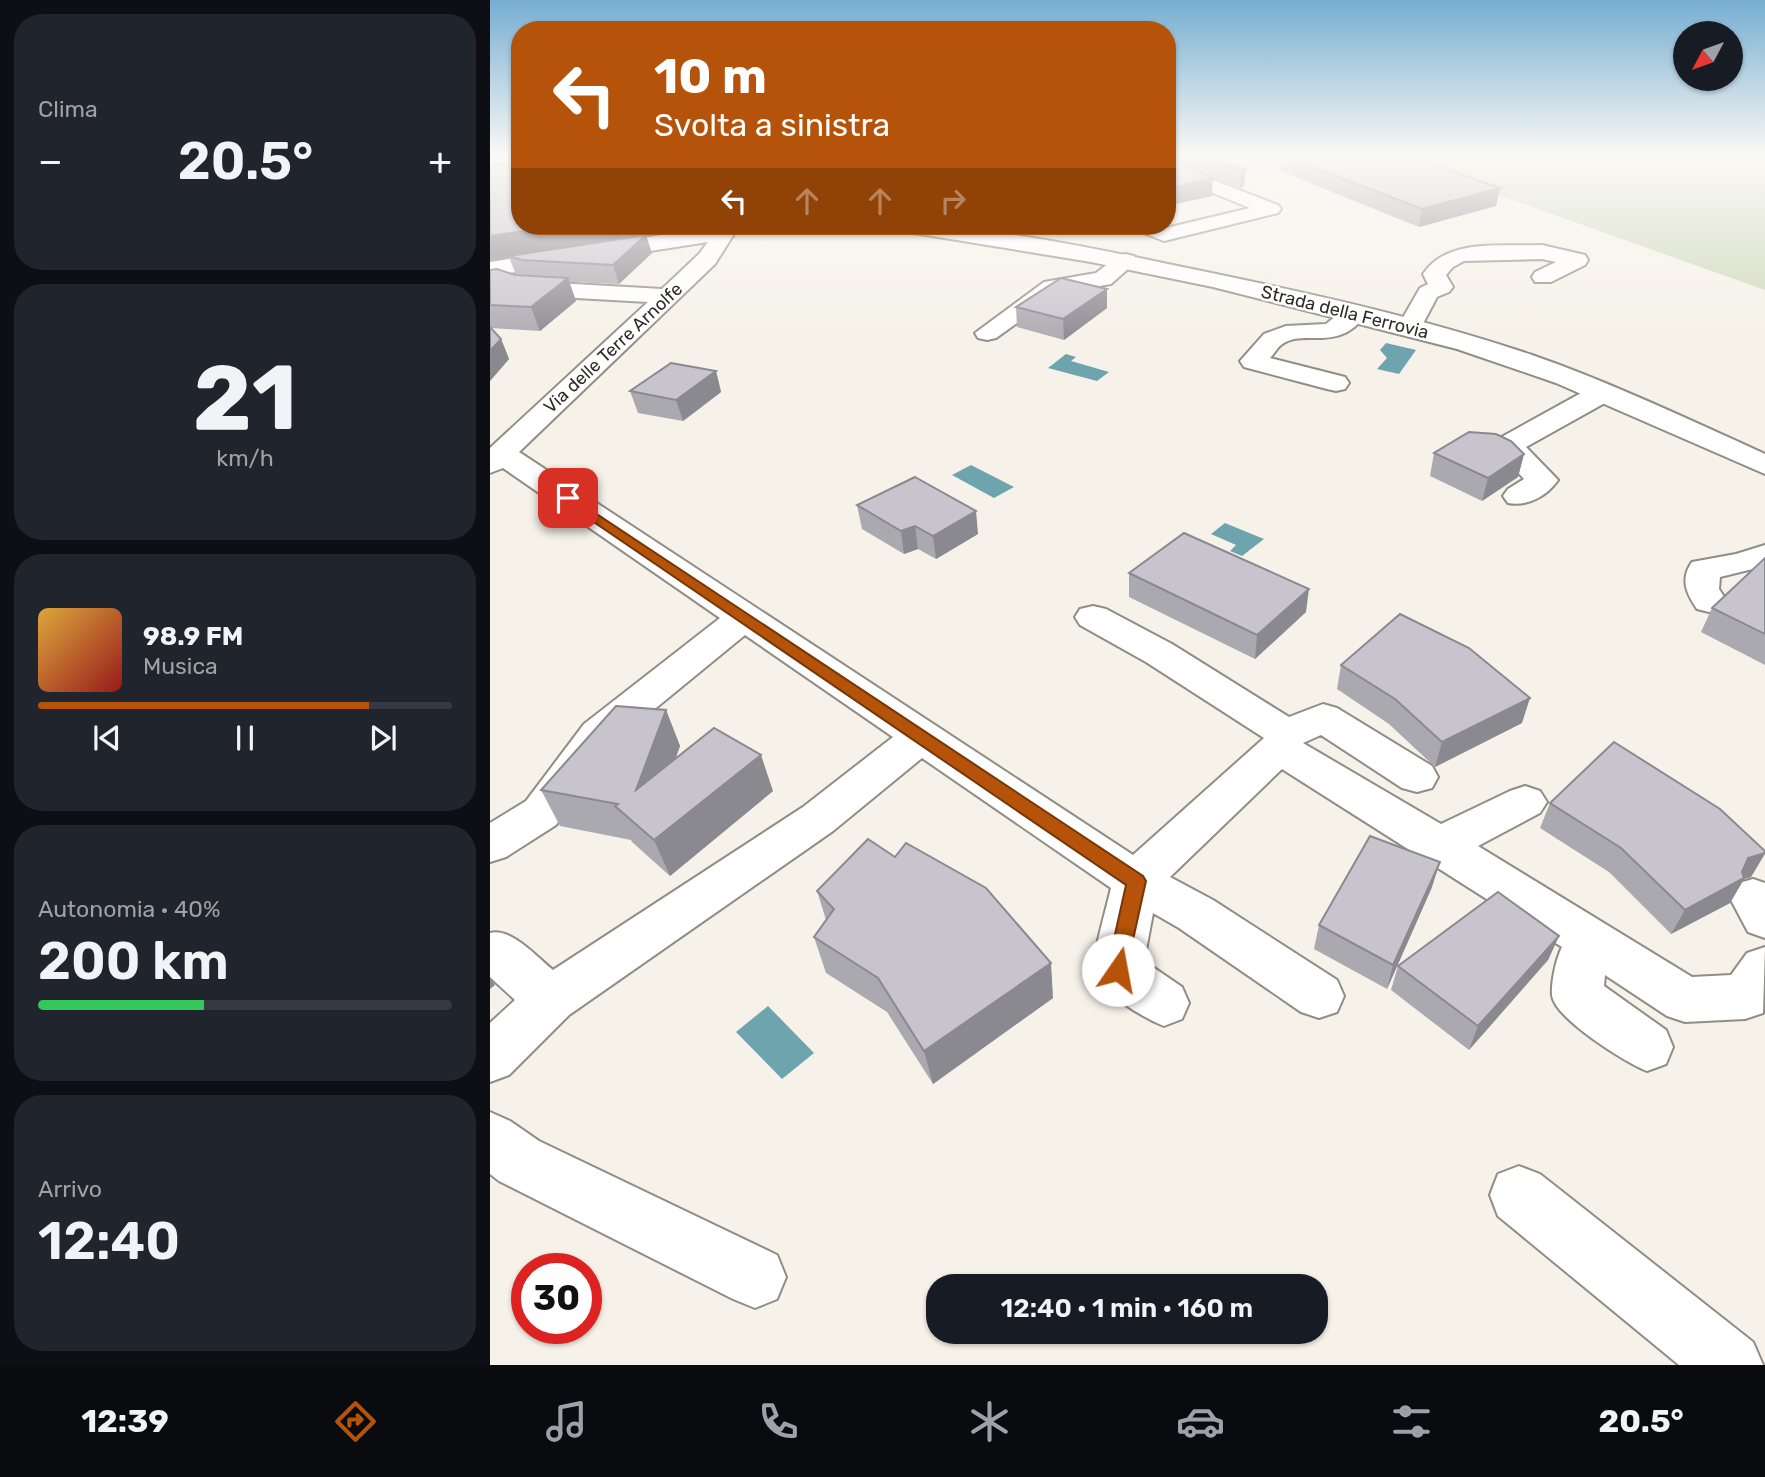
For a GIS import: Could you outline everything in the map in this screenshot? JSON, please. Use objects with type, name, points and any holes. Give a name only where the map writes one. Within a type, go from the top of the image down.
[{"type":"street","points":[[1176,232],[1227,220]]},
{"type":"street","points":[[490,269],[691,235]]},
{"type":"street","name":"Via delle Terre Arnolfe","points":[[503,443],[670,296],[707,259],[723,235]]},
{"type":"street","name":"Strada della Ferrovia","points":[[972,235],[1126,261],[1355,313],[1409,328],[1536,365],[1765,465]]},
{"type":"street","points":[[1409,328],[1428,293],[1452,285],[1434,274],[1445,262],[1460,255],[1542,251],[1577,260],[1542,277]]},
{"type":"street","points":[[987,333],[1052,287],[1103,279],[1126,261]]},
{"type":"street","points":[[490,285],[509,282],[524,289],[670,296]]},
{"type":"street","points":[[1336,383],[1252,361],[1273,339],[1286,333],[1332,331],[1355,313]]},
{"type":"street","points":[[1519,496],[1543,480],[1494,445],[1602,393]]},
{"type":"street","points":[[503,443],[744,617],[921,737],[1136,881],[1196,914],[1320,996]]},
{"type":"street","points":[[1709,601],[1702,589],[1704,569],[1742,563],[1765,555]]},
{"type":"street","points":[[490,845],[541,813],[598,734],[744,617]]},
{"type":"street","points":[[1093,617],[1159,653],[1283,741],[1440,845],[1685,1000],[1745,996],[1765,968]]},
{"type":"street","points":[[1164,1003],[1118,970],[1136,881],[1283,741],[1324,718],[1417,777]]},
{"type":"street","points":[[490,1058],[551,999],[818,819],[921,737]]},
{"type":"street","points":[[1440,845],[1455,835],[1525,802]]},
{"type":"street","points":[[1593,942],[1583,956],[1577,996],[1647,1047]]},
{"type":"street","points":[[495,952],[551,999]]},
{"type":"street","points":[[490,1140],[519,1161],[755,1277]]},
{"type":"street","points":[[1519,1195],[1730,1365]]},
{"type":"green space","points":[[1568,220],[1765,220],[1765,290]]},
{"type":"water","points":[[1386,343],[1416,350],[1399,374],[1377,369],[1387,358],[1380,350]]},
{"type":"water","points":[[1066,354],[1076,357],[1071,361],[1109,372],[1097,381],[1048,368]]},
{"type":"water","points":[[971,465],[1014,487],[994,498],[952,475]]},
{"type":"water","points":[[1225,523],[1264,539],[1242,556],[1230,551],[1236,545],[1211,534]]},
{"type":"water","points":[[768,1006],[814,1053],[782,1079],[736,1032]]},
{"type":"building","points":[[490,220],[511,220],[511,233],[490,236]]},
{"type":"building","points":[[646,235],[613,265],[522,260],[509,256]]},
{"type":"building","points":[[497,269],[515,275],[568,278],[531,307],[490,305],[490,270]]},
{"type":"building","points":[[1061,278],[1107,289],[1063,319],[1016,307]]},
{"type":"building","points":[[490,327],[501,339],[490,351]]},
{"type":"building","points":[[671,363],[716,371],[676,400],[630,391]]},
{"type":"building","points":[[1469,432],[1496,434],[1511,441],[1524,454],[1488,478],[1434,453]]},
{"type":"building","points":[[915,477],[976,511],[933,536],[915,526],[901,531],[857,505]]},
{"type":"building","points":[[1184,533],[1309,589],[1257,635],[1129,573]]},
{"type":"building","points":[[1765,558],[1765,634],[1712,608]]},
{"type":"building","points":[[1400,614],[1469,648],[1530,698],[1442,742],[1395,699],[1341,665]]},
{"type":"building","points":[[616,706],[666,710],[636,790],[714,728],[761,755],[654,840],[615,806],[618,804],[541,790]]},
{"type":"building","points":[[1614,742],[1720,809],[1765,851],[1748,858],[1742,872],[1744,878],[1685,910],[1621,848],[1550,803]]},
{"type":"building","points":[[1370,836],[1440,862],[1393,965],[1319,925]]},
{"type":"building","points":[[868,839],[895,857],[906,843],[986,888],[1051,963],[924,1051],[878,978],[814,937],[834,909],[817,891]]},
{"type":"building","points":[[1498,892],[1559,936],[1478,1026],[1398,966]]},
{"type":"route","points":[[568,498],[1136,881],[1118,970]]}]
